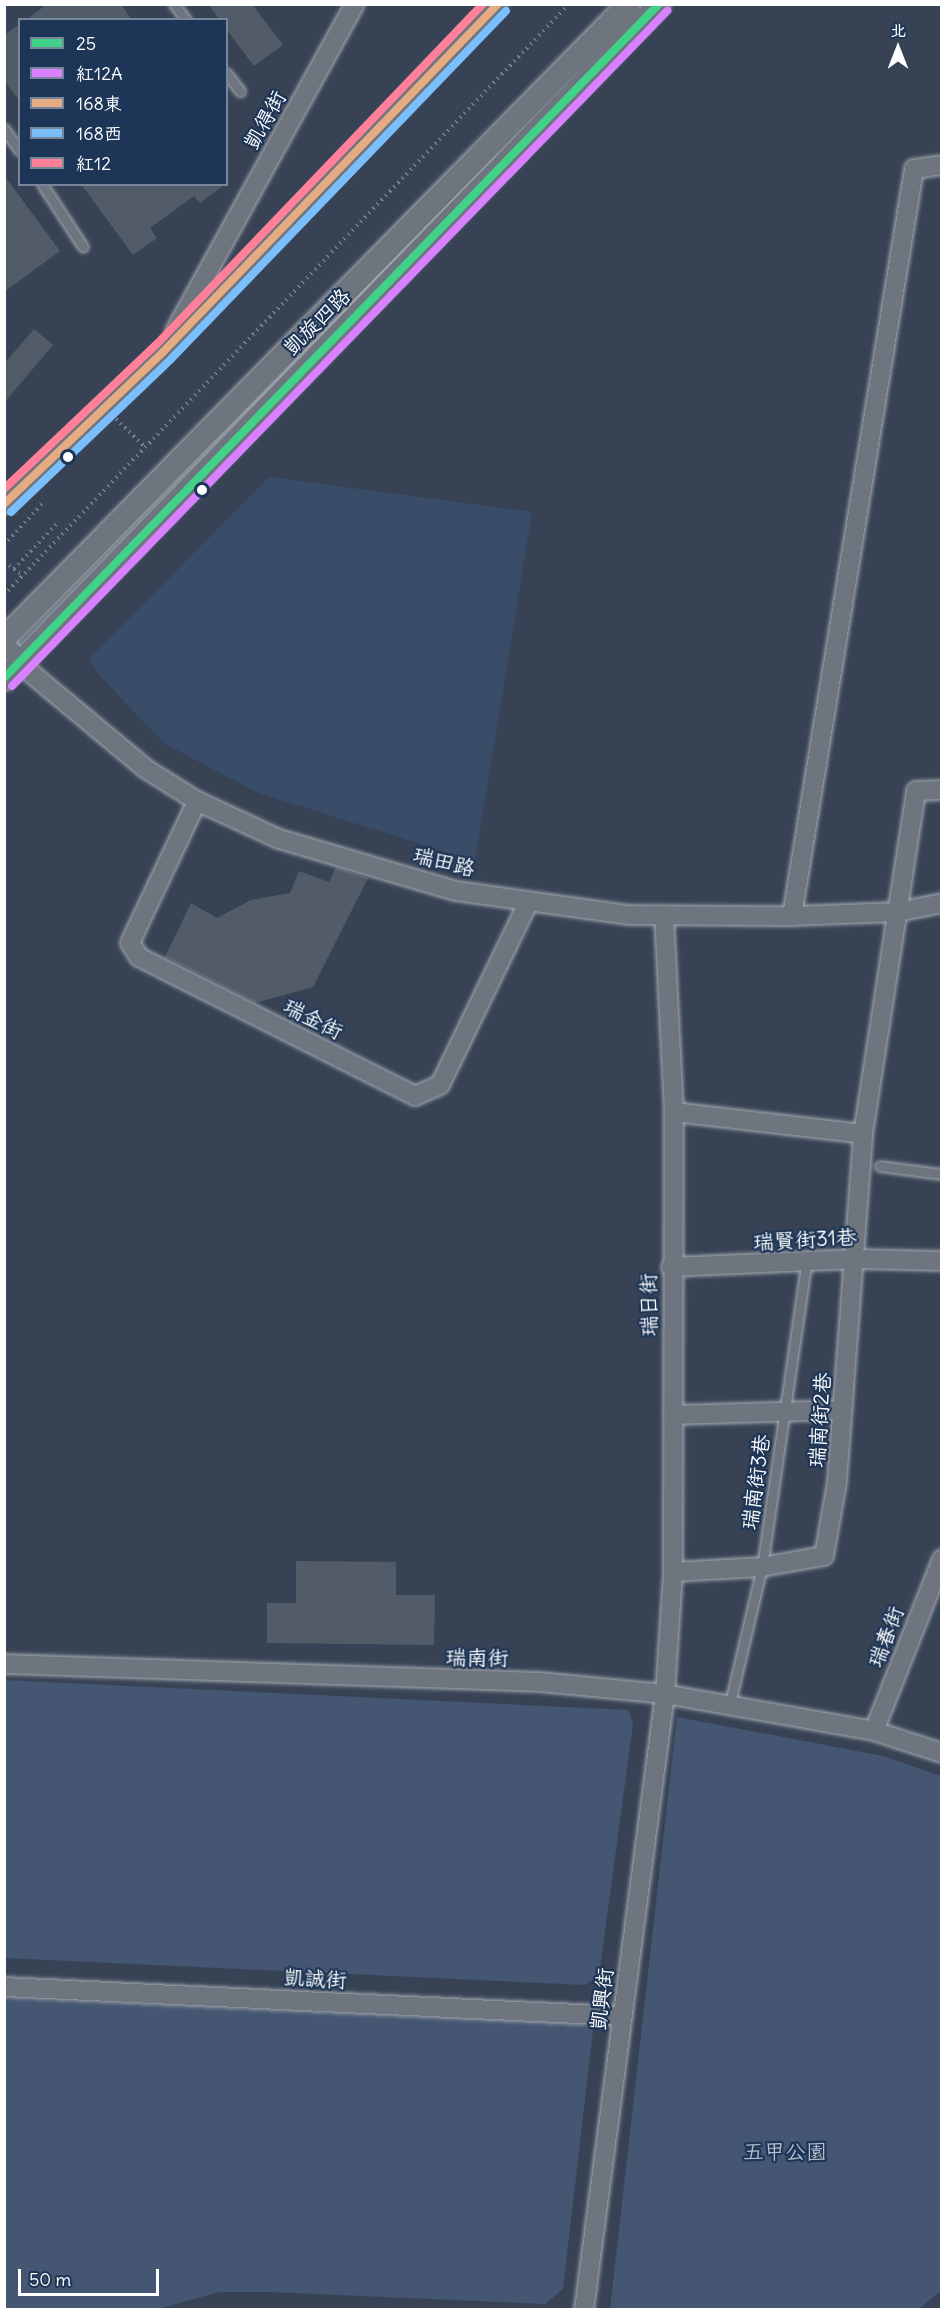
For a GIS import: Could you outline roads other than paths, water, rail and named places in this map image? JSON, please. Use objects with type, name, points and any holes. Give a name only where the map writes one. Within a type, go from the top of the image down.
[{"type":"street","name":"凱得街","points":[[163,352],[355,4]]},
{"type":"street","points":[[4,504],[163,352],[498,4]]},
{"type":"street","name":"凱旋四路","points":[[4,641],[629,4]]},
{"type":"street","name":"凱旋四路","points":[[4,680],[658,4]]},
{"type":"street","points":[[792,916],[914,168],[942,165]]},
{"type":"street","name":"瑞田路","points":[[4,641],[21,663],[146,769],[197,801],[279,839],[456,891],[664,916],[792,916],[898,912],[942,903]]},
{"type":"street","name":"瑞南街2巷","points":[[673,1572],[762,1567],[824,1556],[837,1482],[857,1259],[863,1134],[916,791],[942,790]]},
{"type":"street","name":"瑞金街","points":[[197,801],[130,943],[140,957],[415,1096],[440,1085],[529,901]]},
{"type":"street","name":"瑞日街","points":[[664,916],[674,1112],[671,1267],[673,1572],[665,1694]]},
{"type":"street","points":[[674,1112],[863,1134]]},
{"type":"street","name":"瑞賢街31巷","points":[[671,1267],[806,1265],[857,1259],[942,1261]]},
{"type":"street","points":[[673,1415],[842,1410]]},
{"type":"street","name":"瑞春街","points":[[874,1731],[934,1601],[942,1558]]},
{"type":"street","name":"瑞南街","points":[[4,1664],[540,1682],[665,1694],[730,1703],[874,1731],[942,1753]]},
{"type":"street","name":"凱興街","points":[[584,2310],[665,1694]]},
{"type":"street","name":"凱誠街","points":[[4,1986],[622,2016]]},
{"type":"lane","points":[[174,4],[184,18]]},
{"type":"lane","points":[[228,76],[240,91]]},
{"type":"lane","points":[[4,129],[18,148]]},
{"type":"lane","points":[[43,186],[83,247]]},
{"type":"lane","points":[[880,1167],[942,1174]]},
{"type":"lane","name":"瑞南街3巷","points":[[730,1703],[762,1567],[806,1265]]},
{"type":"park label","name":"五甲公園","points":[[785,2152]]}]
